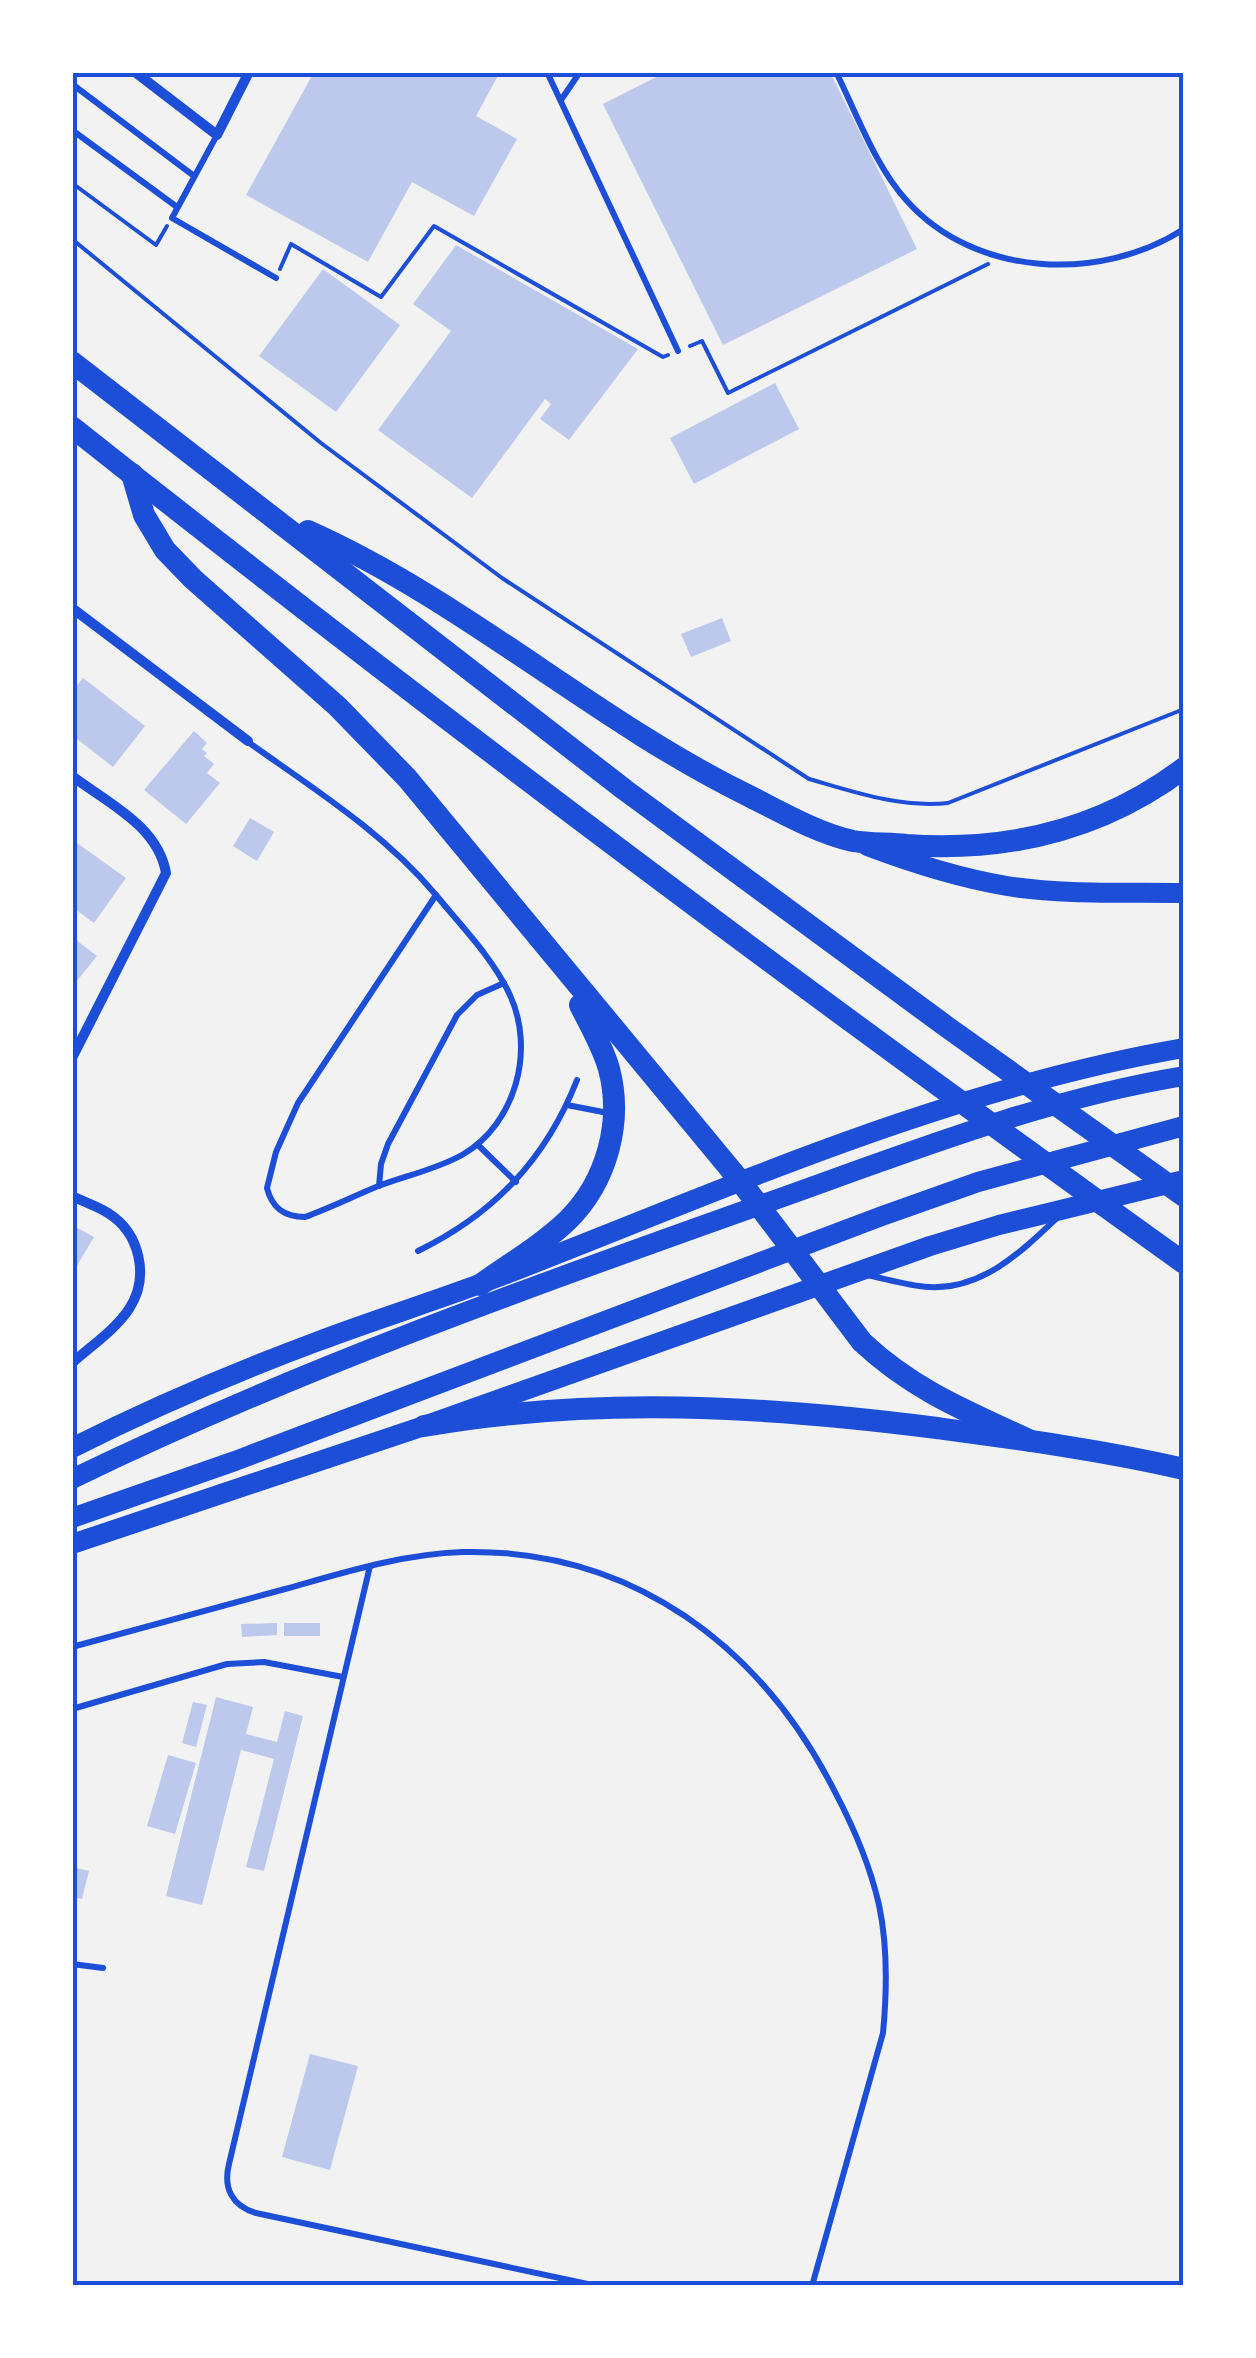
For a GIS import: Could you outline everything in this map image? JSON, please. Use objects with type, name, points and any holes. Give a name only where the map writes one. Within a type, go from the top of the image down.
[{"type":"highway","points":[[72,362],[626,790],[947,1028],[1184,1196]]},
{"type":"highway","points":[[72,427],[904,1063],[1184,1264]]},
{"type":"highway","points":[[132,474],[149,524],[178,565],[370,738],[419,792],[758,1203],[862,1342],[906,1380],[931,1395],[1031,1440]]},
{"type":"highway","points":[[278,518],[394,574],[702,772],[853,841],[964,847],[1018,840],[1103,816],[1146,795],[1184,768]]},
{"type":"highway","points":[[480,1284],[551,1234],[584,1201],[606,1160],[614,1114],[608,1068],[564,970]]},
{"type":"highway","points":[[424,1426],[562,1408],[704,1406],[848,1416],[1031,1440],[1184,1469]]},
{"type":"main road","points":[[853,841],[926,866],[1006,886],[1184,893]]},
{"type":"main road","points":[[72,1448],[146,1412],[311,1344],[480,1284],[741,1182],[992,1094],[1184,1048]]},
{"type":"main road","points":[[72,1479],[222,1409],[599,1262],[1006,1118],[1095,1093],[1184,1076]]},
{"type":"main road","points":[[72,1518],[235,1461],[882,1216],[995,1178],[1184,1126]]},
{"type":"main road","points":[[72,1544],[424,1426],[818,1281],[856,1273],[930,1246],[1068,1207],[1184,1180]]},
{"type":"street","points":[[136,72],[217,135],[250,72]]},
{"type":"street","points":[[72,608],[248,741]]},
{"type":"street","points":[[72,776],[147,831],[162,852],[166,873],[74,1049]]},
{"type":"street","points":[[72,1196],[122,1224],[133,1239],[141,1274],[130,1308],[72,1363]]},
{"type":"lane","points":[[548,72],[678,351]]},
{"type":"lane","points":[[560,101],[580,72]]},
{"type":"lane","points":[[836,72],[890,180],[940,232],[969,247],[1002,258],[1066,265],[1109,261],[1148,248],[1184,229]]},
{"type":"lane","points":[[72,84],[194,176]]},
{"type":"lane","points":[[72,130],[177,207]]},
{"type":"lane","points":[[217,135],[172,218],[276,278]]},
{"type":"lane","points":[[248,741],[378,835],[404,859],[436,895],[504,983],[521,1032],[520,1068],[501,1117],[478,1144],[452,1160],[304,1216],[284,1213],[276,1207],[267,1188],[276,1152],[298,1103],[436,895]]},
{"type":"lane","points":[[380,1186],[381,1164],[388,1144],[457,1016],[477,995],[504,983]]},
{"type":"lane","points":[[418,1251],[471,1222],[516,1182],[545,1146],[577,1080]]},
{"type":"lane","points":[[567,1105],[614,1114]]},
{"type":"lane","points":[[478,1144],[516,1182]]},
{"type":"lane","points":[[856,1273],[932,1287],[963,1282],[1008,1262],[1068,1207]]},
{"type":"lane","points":[[72,1647],[370,1566],[458,1552],[509,1553],[550,1560],[626,1585],[663,1602],[726,1645],[778,1701],[812,1749],[850,1822],[870,1872],[884,1936],[883,2033],[812,2286]]},
{"type":"lane","points":[[370,1566],[228,2164],[228,2190],[234,2201],[248,2211],[597,2286]]},
{"type":"lane","points":[[72,1709],[227,1664],[264,1662],[343,1677]]},
{"type":"lane","points":[[72,1964],[104,1968]]},
{"type":"path","points":[[72,183],[156,245],[172,218]]},
{"type":"path","points":[[276,278],[291,244],[381,297],[434,226],[663,358],[702,341],[728,392],[1002,258]]},
{"type":"path","points":[[72,240],[321,442],[502,578],[809,779],[885,799],[926,806],[948,803],[1184,709]]},
{"type":"building","points":[[314,72],[500,72],[476,116],[517,139],[474,216],[412,182],[368,262],[246,195]]},
{"type":"building","points":[[666,72],[830,72],[917,249],[723,345],[603,104]]},
{"type":"building","points":[[456,245],[638,349],[569,440],[540,419],[551,404],[545,399],[472,498],[378,430],[451,331],[413,304]]},
{"type":"building","points":[[323,269],[400,325],[336,412],[259,356]]},
{"type":"building","points":[[775,383],[799,429],[694,484],[670,438]]},
{"type":"building","points":[[722,618],[731,641],[691,657],[681,634]]},
{"type":"building","points":[[83,678],[145,726],[113,767],[72,735],[72,692]]},
{"type":"building","points":[[194,731],[207,743],[202,749],[207,753],[204,756],[214,764],[207,773],[220,783],[186,824],[144,790]]},
{"type":"building","points":[[250,818],[274,832],[257,861],[233,846]]},
{"type":"building","points":[[77,843],[126,878],[94,923],[72,907],[72,848]]},
{"type":"building","points":[[72,937],[97,956],[72,987]]},
{"type":"building","points":[[72,1225],[94,1237],[72,1274]]},
{"type":"building","points":[[277,1623],[277,1635],[242,1637],[241,1624]]},
{"type":"building","points":[[284,1623],[320,1623],[320,1636],[284,1636]]},
{"type":"building","points":[[216,1697],[253,1707],[246,1734],[277,1742],[285,1711],[303,1716],[264,1871],[246,1867],[274,1759],[241,1750],[202,1905],[166,1896]]},
{"type":"building","points":[[193,1702],[207,1705],[196,1747],[182,1743]]},
{"type":"building","points":[[168,1755],[196,1763],[175,1834],[147,1826]]},
{"type":"building","points":[[72,1867],[89,1871],[82,1899],[72,1897]]},
{"type":"building","points":[[310,2054],[358,2066],[330,2170],[282,2157]]}]
